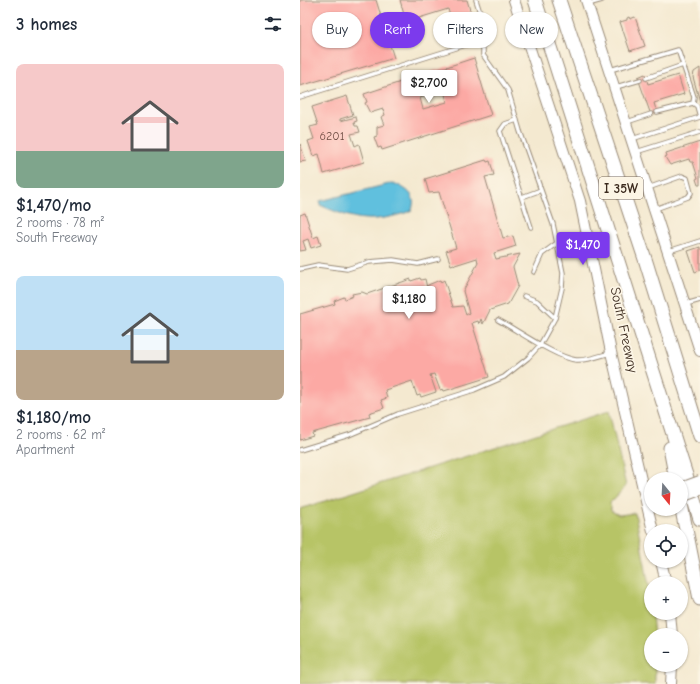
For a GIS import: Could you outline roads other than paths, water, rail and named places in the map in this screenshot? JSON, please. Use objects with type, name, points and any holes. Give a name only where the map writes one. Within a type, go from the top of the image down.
[{"type":"highway","name":"South Freeway","points":[[535,0],[700,519]]},
{"type":"highway","name":"I 35W","points":[[559,0],[690,400],[700,436]]},
{"type":"highway","points":[[690,400],[700,410]]},
{"type":"highway","points":[[670,424],[669,443],[675,472]]},
{"type":"highway","points":[[683,516],[700,600]]},
{"type":"main road","name":"South Freeway","points":[[514,0],[580,201],[611,352],[644,482]]},
{"type":"main road","points":[[587,2],[608,71],[700,351]]},
{"type":"main road","points":[[688,485],[700,481]]},
{"type":"main road","points":[[688,494],[700,490]]},
{"type":"main road","points":[[670,684],[671,672]]},
{"type":"lane","points":[[476,0],[480,12]]},
{"type":"lane","points":[[587,2],[602,0]]},
{"type":"lane","points":[[300,97],[456,48]]},
{"type":"lane","points":[[300,450],[349,435],[398,414],[474,390],[504,377],[528,358],[540,345],[555,318],[562,288],[563,272],[553,224],[508,90],[483,55],[483,48]]},
{"type":"lane","points":[[608,71],[678,50],[694,97],[693,102]]},
{"type":"lane","points":[[646,78],[683,65]]},
{"type":"lane","points":[[614,88],[640,80]]},
{"type":"lane","points":[[657,112],[693,102]]},
{"type":"lane","points":[[631,139],[700,117],[697,106],[693,102]]},
{"type":"lane","points":[[625,123],[651,114]]},
{"type":"lane","points":[[517,120],[505,124],[500,132],[531,227]]},
{"type":"lane","points":[[635,152],[700,132]]},
{"type":"lane","points":[[647,189],[682,176],[687,178],[691,194],[688,198],[654,209]]},
{"type":"lane","points":[[522,197],[541,190]]},
{"type":"lane","points":[[668,252],[700,241]]},
{"type":"lane","points":[[534,272],[542,254],[557,243]]},
{"type":"lane","points":[[300,269],[318,265],[347,269],[369,262],[393,260],[418,264],[438,259]]},
{"type":"lane","points":[[524,296],[537,301],[555,318]]},
{"type":"lane","points":[[685,304],[700,300]]},
{"type":"lane","points":[[498,320],[540,345],[575,360],[611,352]]},
{"type":"water","points":[[393,183],[402,187],[412,196],[413,205],[411,211],[385,218],[364,219],[344,215],[320,205],[320,201]]}]
